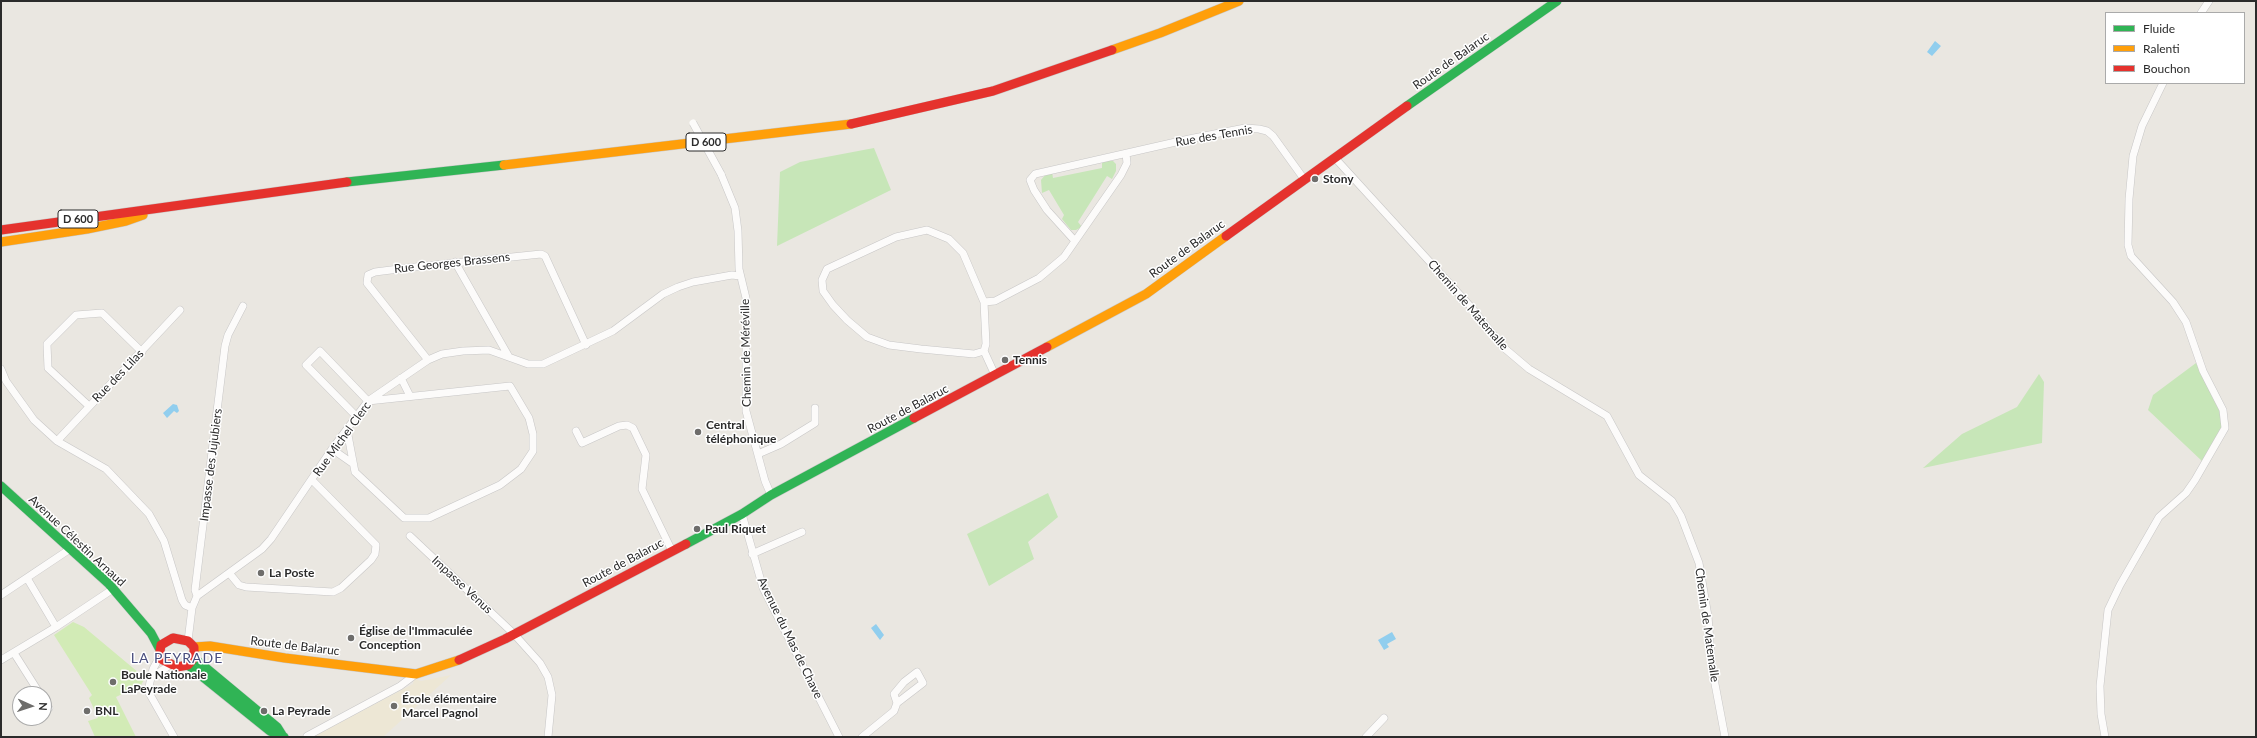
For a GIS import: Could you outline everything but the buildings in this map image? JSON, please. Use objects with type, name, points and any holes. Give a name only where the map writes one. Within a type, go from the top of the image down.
[{"type":"main road","name":"D 600","points":[[1,230],[124,212],[156,210],[304,187],[725,140],[865,122],[993,91],[1160,33],[1239,1]]},
{"type":"main road","name":"Route de Balaruc","points":[[190,650],[210,646],[285,658],[416,674],[450,664],[514,634],[742,514],[771,495],[1146,294],[1304,178],[1335,158],[1556,1]]},
{"type":"main road","name":"D 600","points":[[1,242],[94,228],[126,221],[156,210]]},
{"type":"main road","name":"Avenue Célestin Arnaud","points":[[1,486],[113,589],[151,633],[161,649]]},
{"type":"main road","points":[[161,649],[170,665],[177,667],[190,650]]},
{"type":"main road","points":[[161,649],[190,650],[270,731],[283,736]]},
{"type":"street","points":[[2202,12],[2209,1]]},
{"type":"street","points":[[2105,737],[2101,714],[2100,686],[2108,610],[2120,585],[2159,518],[2186,493],[2225,428],[2223,410],[2203,371],[2186,322],[2173,302],[2130,256],[2128,245],[2128,199],[2133,156],[2142,126],[2163,84]]},
{"type":"street","name":"Chemin de Méréville","points":[[694,123],[721,174],[735,208],[738,231],[740,276],[746,298],[746,411],[771,495]]},
{"type":"street","name":"Rue des Tennis","points":[[1075,241],[1047,210],[1030,180],[1035,174],[1245,128],[1259,128],[1267,131],[1273,136],[1304,178]]},
{"type":"street","points":[[984,302],[995,302],[1039,278],[1064,257],[1121,175],[1127,163],[1126,154]]},
{"type":"street","name":"Chemin de Matemalle","points":[[1335,158],[1471,307],[1503,347],[1529,369],[1607,416],[1639,476],[1672,501],[1681,516],[1699,563],[1708,616],[1712,668],[1725,737]]},
{"type":"street","points":[[984,351],[974,354],[921,350],[889,345],[867,336],[846,320],[823,291],[822,280],[827,269],[896,238],[927,230],[950,239],[963,254],[984,302],[986,344],[984,351],[995,375]]},
{"type":"street","name":"Rue Georges Brassens","points":[[428,360],[367,283],[368,275],[375,272],[455,262],[533,254],[545,256],[586,345]]},
{"type":"street","points":[[455,262],[509,357]]},
{"type":"street","name":"Rue Michel Clerc","points":[[197,596],[262,550],[271,540],[332,449],[368,401],[428,360],[442,354],[489,350],[528,364],[543,364],[613,331],[663,294],[678,287],[700,280],[740,276]]},
{"type":"street","name":"Impasse des Jujubiers","points":[[190,650],[189,626],[192,608],[197,596],[196,582],[225,346],[228,335],[243,306]]},
{"type":"street","name":"Rue des Lilas","points":[[57,441],[180,310]]},
{"type":"street","points":[[89,406],[48,368],[48,344],[76,315],[102,314],[142,352]]},
{"type":"street","points":[[347,430],[352,449],[352,463],[355,472],[400,516],[404,518],[429,518],[500,485],[521,469],[534,451],[533,434],[529,418],[510,386],[368,401],[320,351],[306,365],[356,416]]},
{"type":"street","points":[[1,369],[6,381],[34,420],[57,441],[106,469],[149,514],[164,541],[182,600],[186,605],[192,608]]},
{"type":"street","points":[[401,378],[410,396]]},
{"type":"street","points":[[758,454],[781,444],[815,423],[815,408]]},
{"type":"street","points":[[576,431],[582,443],[619,426],[633,428],[646,455],[642,489],[672,551]]},
{"type":"street","points":[[332,449],[352,463]]},
{"type":"street","points":[[230,574],[239,584],[246,587],[333,592],[341,588],[371,560],[375,554],[376,545],[312,480]]},
{"type":"street","name":"Avenue du Mas de Chave","points":[[742,514],[752,554],[763,588],[839,737]]},
{"type":"street","points":[[752,554],[802,532]]},
{"type":"street","name":"Impasse Venus","points":[[410,536],[514,634],[540,663],[548,677],[552,695],[548,737]]},
{"type":"street","points":[[1,595],[70,549]]},
{"type":"street","points":[[27,578],[56,627]]},
{"type":"street","points":[[1,660],[56,627],[113,589]]},
{"type":"street","points":[[161,649],[153,669],[148,691],[174,737]]},
{"type":"street","points":[[14,653],[35,686]]},
{"type":"street","points":[[152,677],[170,665]]},
{"type":"street","points":[[307,736],[400,686],[416,674]]},
{"type":"street","points":[[862,737],[894,711],[897,703]]},
{"type":"street","points":[[1366,737],[1384,718]]},
{"type":"shaded area","name":"École élémentaire Marcel Pagnol","points":[[451,675],[383,737],[313,737],[413,684],[414,679],[421,681]]},
{"type":"green space","points":[[874,148],[891,190],[777,246],[780,172],[800,162]]},
{"type":"green space","points":[[1113,161],[1116,164],[1116,171],[1112,179],[1107,176],[1078,222],[1082,227],[1076,230],[1071,230],[1062,219],[1064,215],[1049,190],[1042,193],[1041,180],[1046,174],[1052,172],[1053,178],[1102,168],[1102,162]]},
{"type":"green space","points":[[2196,363],[2221,412],[2222,427],[2203,462],[2148,410],[2153,395]]},
{"type":"green space","points":[[2039,374],[2044,382],[2042,443],[1923,468],[1962,434],[2017,407]]},
{"type":"green space","points":[[1048,493],[1058,517],[1028,542],[1034,559],[989,586],[967,534]]},
{"type":"green space","name":"Boule Nationale LaPeyrade","points":[[73,622],[84,627],[145,678],[141,685],[116,697],[136,737],[95,737],[88,721],[98,718],[89,698],[92,695],[54,635]]},
{"type":"water","points":[[1935,41],[1941,46],[1932,56],[1927,52]]},
{"type":"water","points":[[173,404],[177,405],[179,411],[177,413],[174,411],[167,418],[163,413]]},
{"type":"water","points":[[876,624],[884,635],[880,640],[871,628]]},
{"type":"water","points":[[1392,632],[1396,639],[1387,644],[1389,647],[1384,650],[1378,640]]},
{"type":"traffic: fast","points":[[1407,106],[1557,1]]},
{"type":"traffic: fast","points":[[347,182],[504,165]]},
{"type":"traffic: fast","points":[[686,544],[742,514],[771,495],[914,418]]},
{"type":"traffic: fast","points":[[1,486],[109,584],[151,633],[159,648]]},
{"type":"traffic: fast","points":[[194,658],[277,727],[282,735]]},
{"type":"traffic: fast","points":[[188,665],[270,731],[284,737]]},
{"type":"traffic: slow","points":[[1112,50],[1160,33],[1239,1]]},
{"type":"traffic: slow","points":[[504,165],[851,124]]},
{"type":"traffic: slow","points":[[1,242],[87,229],[126,221],[143,215]]},
{"type":"traffic: slow","points":[[1047,347],[1146,294],[1226,236]]},
{"type":"traffic: slow","points":[[194,647],[210,646],[285,658],[416,674],[459,660]]},
{"type":"traffic: jam","points":[[851,124],[993,91],[1112,50]]},
{"type":"traffic: jam","points":[[1226,236],[1407,106]]},
{"type":"traffic: jam","points":[[1,230],[347,182]]},
{"type":"traffic: jam","points":[[914,418],[1047,347]]},
{"type":"traffic: jam","points":[[459,660],[505,639],[686,544]]},
{"type":"traffic: jam","points":[[173,638],[188,641],[194,647],[194,658],[188,665],[177,667],[159,658],[161,645],[173,638]]},
{"type":"place","name":"Stony","points":[[1315,179]]},
{"type":"place","name":"Tennis","points":[[1005,360]]},
{"type":"place","name":"Central téléphonique","points":[[698,432]]},
{"type":"place","name":"Paul Riquet","points":[[697,529]]},
{"type":"place","name":"La Poste","points":[[261,573]]},
{"type":"place","name":"Église de l'Immaculée Conception","points":[[351,638]]},
{"type":"place","name":"Boule Nationale LaPeyrade","points":[[113,682]]},
{"type":"place","name":"École élémentaire Marcel Pagnol","points":[[394,706]]},
{"type":"place","name":"BNL","points":[[87,711]]},
{"type":"place","name":"La Peyrade","points":[[264,711]]},
{"type":"district","name":"LA PEYRADE","points":[[177,658]]}]
